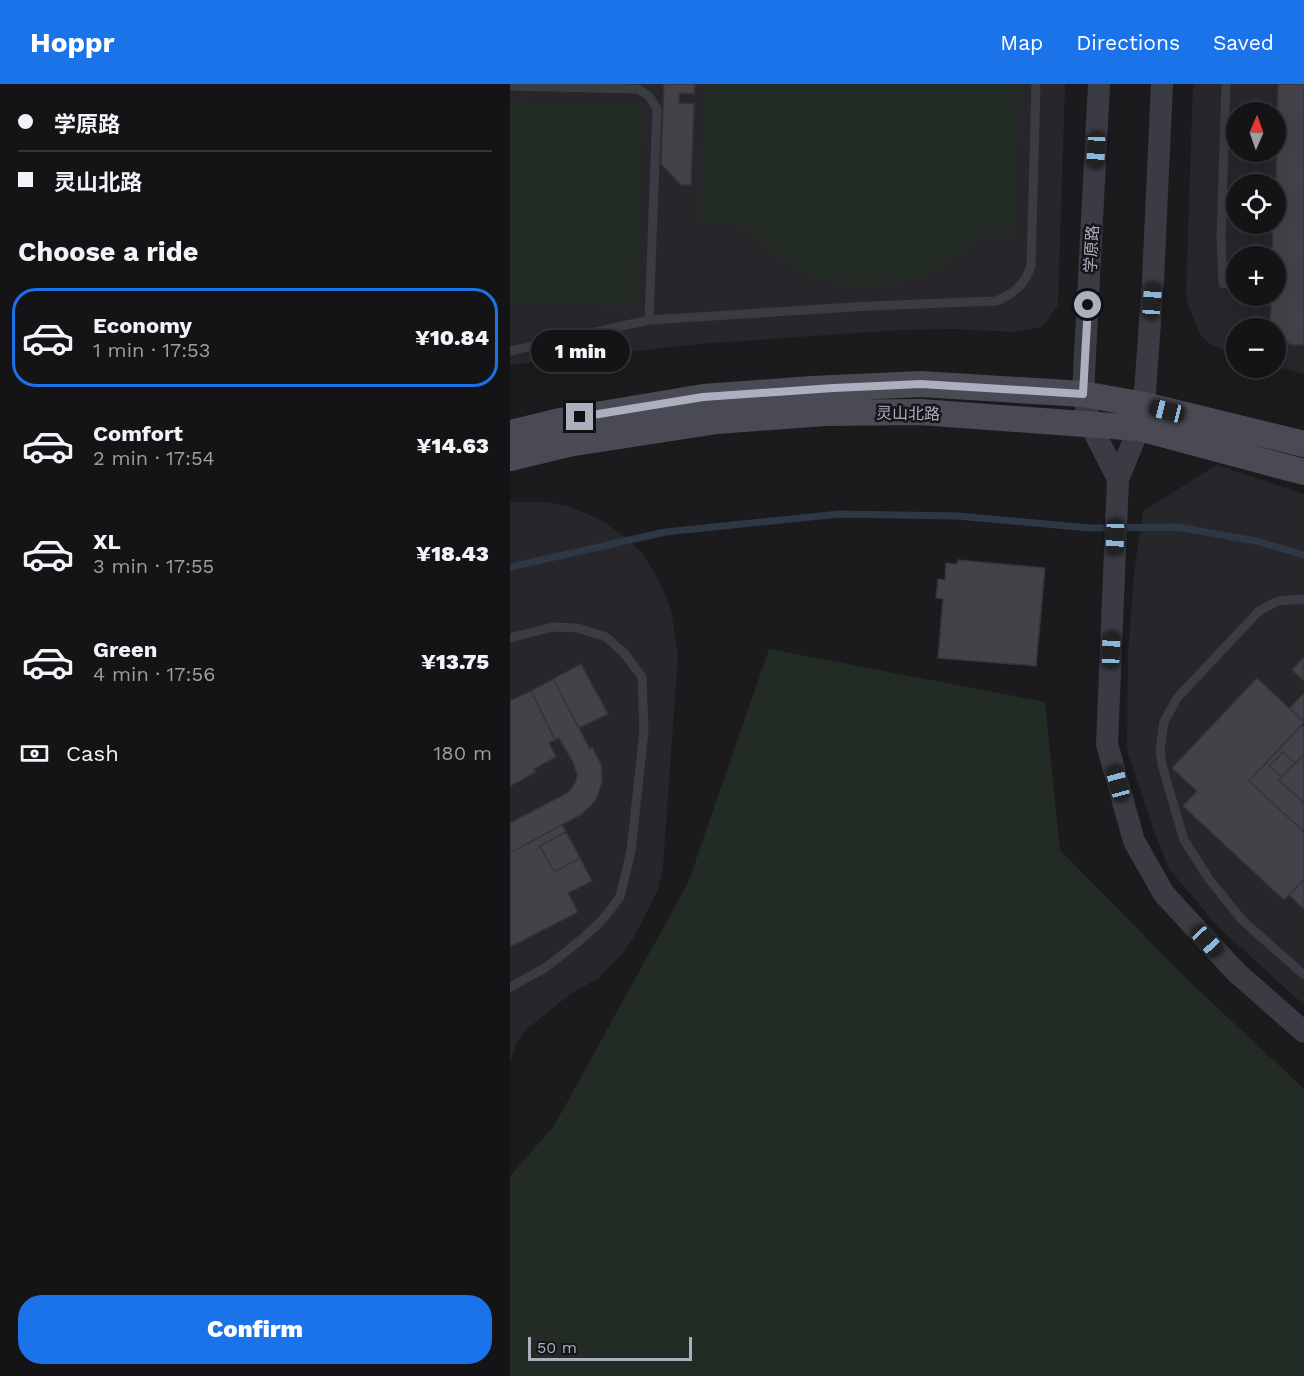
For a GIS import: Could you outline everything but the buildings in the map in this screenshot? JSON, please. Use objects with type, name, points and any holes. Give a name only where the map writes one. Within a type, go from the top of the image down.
[{"type":"main road","name":"灵山北路","points":[[510,433],[560,421],[703,397],[921,384],[1083,394],[1304,472]]},
{"type":"main road","name":"灵山北路","points":[[510,458],[568,444],[717,421],[825,413],[920,412],[1090,424],[1142,416],[1304,444]]},
{"type":"street","name":"学原路","points":[[1099,84],[1083,394],[1090,424],[1118,479]]},
{"type":"street","name":"学原路","points":[[1162,84],[1153,280],[1142,416],[1118,479],[1107,744],[1134,841],[1164,894],[1236,972],[1304,1032]]},
{"type":"lane","points":[[510,351],[649,321],[870,306],[996,301],[1008,296],[1024,282],[1031,266],[1036,84]]},
{"type":"lane","points":[[1226,84],[1221,237],[1223,284],[1226,284]]},
{"type":"lane","points":[[510,86],[638,89],[649,96],[657,109],[649,321]]},
{"type":"lane","points":[[1304,599],[1278,601],[1259,611],[1177,698],[1164,722],[1160,750],[1162,765],[1184,840],[1242,920],[1304,975]]},
{"type":"lane","points":[[510,638],[553,627],[578,628],[606,637],[624,653],[642,677],[644,731],[632,851],[620,897],[603,919],[582,939],[545,968],[510,987]]},
{"type":"shaded area","points":[[510,84],[1065,84],[1058,305],[1042,327],[1013,332],[952,329],[900,330],[698,344],[510,365]]},
{"type":"shaded area","points":[[705,84],[1020,84],[1014,236],[980,235],[954,258],[923,275],[901,282],[856,286],[833,283],[790,266],[771,253],[746,226],[699,224]]},
{"type":"shaded area","points":[[1193,84],[1304,84],[1304,374],[1286,369],[1286,318],[1226,318],[1226,351],[1211,345],[1200,334],[1186,294]]},
{"type":"shaded area","points":[[510,102],[643,106],[637,307],[510,303]]},
{"type":"shaded area","points":[[1217,465],[1304,494],[1304,1005],[1220,929],[1169,869],[1127,750],[1128,655],[1134,573],[1143,511]]},
{"type":"shaded area","points":[[510,502],[548,502],[567,506],[599,519],[627,538],[643,554],[661,585],[671,610],[678,654],[663,867],[658,890],[623,953],[599,978],[569,995],[527,1029],[518,1040],[510,1062]]},
{"type":"shaded area","points":[[769,649],[1045,702],[1060,850],[1188,980],[1304,1089],[1304,1376],[510,1376],[510,1176],[554,1126],[688,883]]},
{"type":"waterway","points":[[510,567],[665,532],[840,514],[958,516],[1090,528],[1177,527],[1256,541],[1304,555]]},
{"type":"route","points":[[580,417],[703,397],[833,388],[921,384],[1083,394],[1088,305]]}]
